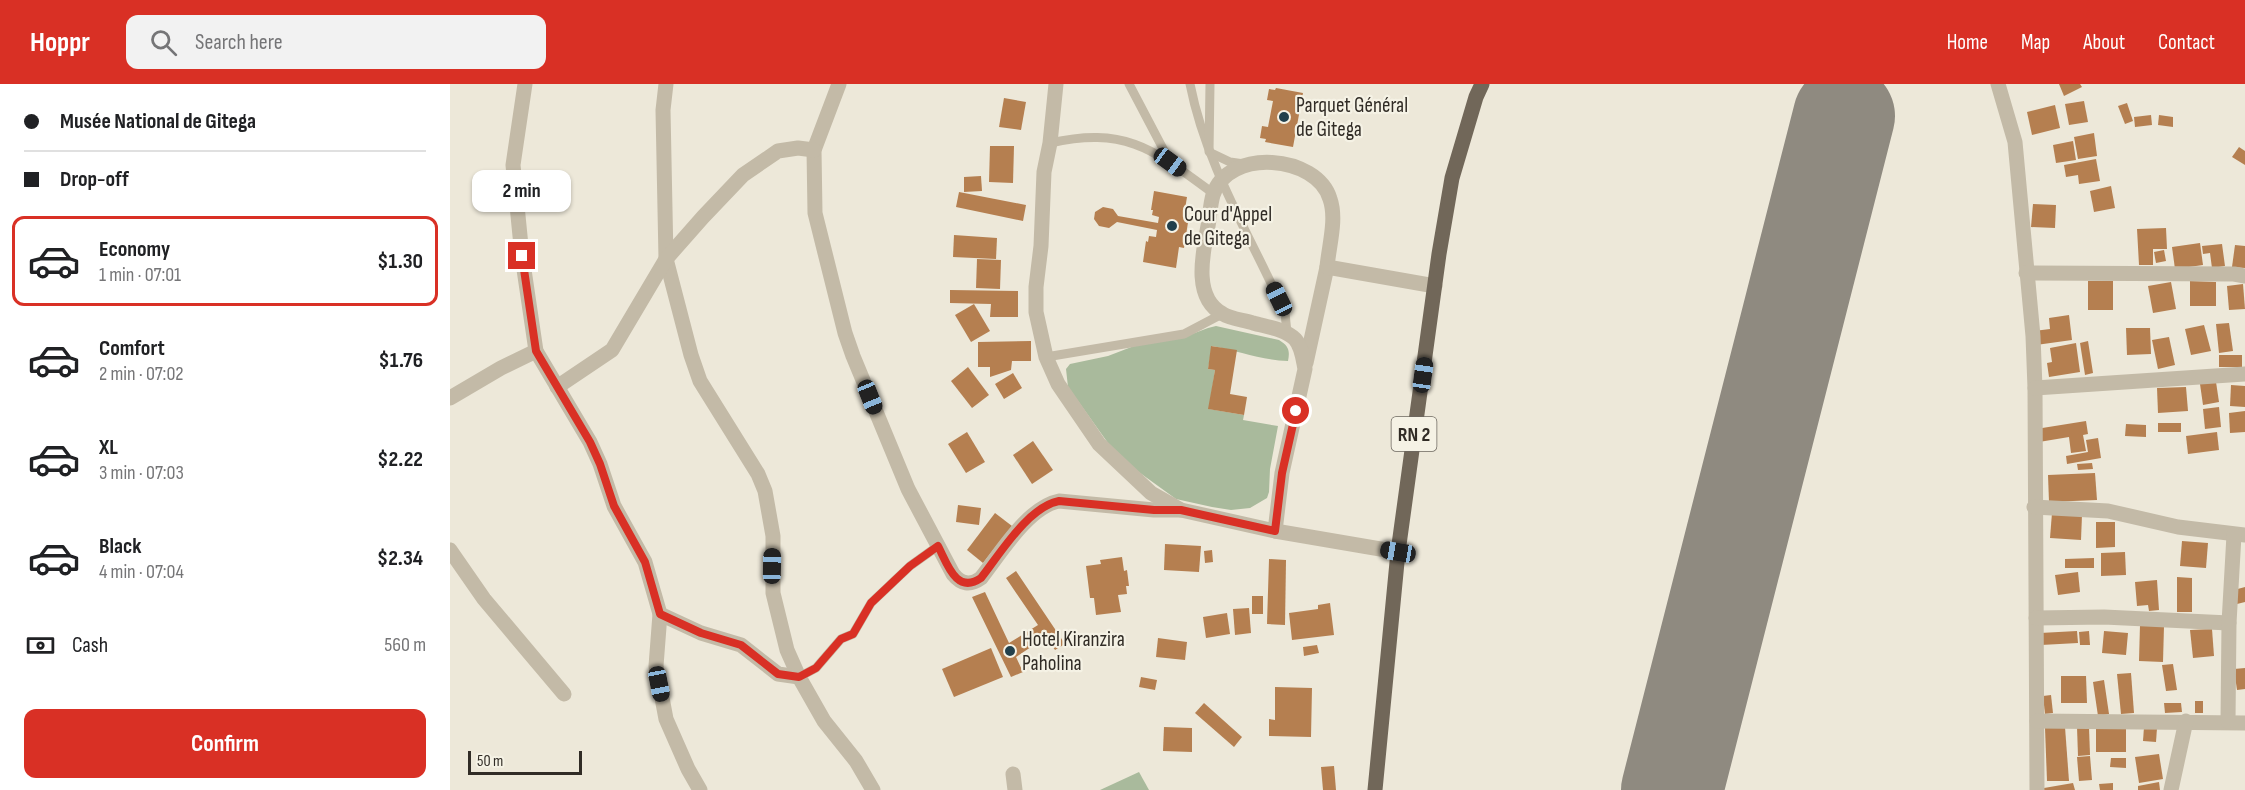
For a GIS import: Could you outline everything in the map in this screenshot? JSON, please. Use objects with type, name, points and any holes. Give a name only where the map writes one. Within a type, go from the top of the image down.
[{"type":"main road","name":"RN 2","points":[[1375,790],[1398,552],[1435,286],[1452,178],[1482,84]]},
{"type":"street","points":[[525,84],[513,165],[522,256],[536,351],[590,442],[614,506],[645,562],[660,614],[656,666],[666,719],[700,790]]},
{"type":"street","points":[[666,84],[663,110],[666,259],[700,381],[758,474],[765,490],[773,536],[773,593],[787,650],[799,677],[824,721],[856,761],[873,790]]},
{"type":"street","points":[[839,84],[814,150],[815,213],[845,333],[908,489],[958,581],[967,584],[974,583],[981,578],[1028,520],[1049,503],[1070,501],[1154,510],[1181,510],[1275,531],[1398,552]]},
{"type":"street","points":[[1056,84],[1050,143],[1044,172],[1041,246],[1036,286],[1039,328],[1046,357],[1058,384],[1099,444],[1151,493],[1181,510]]},
{"type":"street","points":[[1998,84],[2015,142],[2035,388],[2037,790]]},
{"type":"street","points":[[557,387],[612,350],[666,259],[743,175],[778,152],[798,148],[814,150]]},
{"type":"street","points":[[1275,531],[1282,473],[1305,369],[1327,267],[1333,212],[1330,197],[1323,185],[1311,174],[1299,168],[1267,162],[1247,164],[1233,169],[1221,180],[1214,194],[1201,265],[1202,279],[1206,293],[1222,314],[1287,333],[1296,340],[1302,352],[1305,369]]},
{"type":"street","points":[[1327,267],[1435,286]]},
{"type":"street","points":[[2026,273],[2234,274],[2245,276]]},
{"type":"street","points":[[450,398],[501,368],[536,351]]},
{"type":"street","points":[[2035,388],[2245,374]]},
{"type":"street","points":[[2034,507],[2108,511],[2178,527],[2239,535],[2229,623],[2228,721]]},
{"type":"street","points":[[450,550],[484,599],[564,694]]},
{"type":"street","points":[[660,614],[701,633],[741,645],[778,674],[799,677]]},
{"type":"street","points":[[2036,618],[2229,623]]},
{"type":"street","points":[[2037,721],[2228,721],[2245,723]]},
{"type":"street","points":[[2171,790],[2186,721]]},
{"type":"street","points":[[1013,774],[1015,790]]},
{"type":"lane","points":[[1129,84],[1170,162]]},
{"type":"lane","points":[[1190,84],[1209,152],[1285,313],[1287,333]]},
{"type":"lane","points":[[1209,152],[1210,84]]},
{"type":"lane","points":[[1050,143],[1078,137],[1118,139],[1137,145],[1170,162],[1214,194]]},
{"type":"lane","points":[[1209,152],[1230,162],[1247,164]]},
{"type":"lane","points":[[1046,357],[1184,334],[1222,314]]},
{"type":"lane","points":[[799,677],[816,668],[841,639],[853,634],[871,603],[910,566],[938,546]]},
{"type":"green space","points":[[1216,326],[1279,340],[1285,344],[1289,352],[1288,361],[1212,346],[1208,369],[1215,370],[1209,409],[1244,415],[1243,420],[1278,426],[1267,498],[1250,508],[1231,510],[1176,499],[1118,457],[1068,387],[1066,369],[1070,364],[1108,356],[1134,346],[1184,337]]},
{"type":"green space","points":[[1139,772],[1149,790],[1100,790]]},
{"type":"building","points":[[2059,84],[2080,84],[2082,87],[2064,96]]},
{"type":"building","points":[[1276,88],[1303,93],[1293,147],[1265,142],[1266,139],[1260,138],[1262,126],[1268,127],[1273,101],[1267,100],[1269,89],[1275,90]]},
{"type":"building","points":[[1004,98],[1026,102],[1021,130],[999,127]]},
{"type":"building","points":[[2084,101],[2088,122],[2069,125],[2065,104]]},
{"type":"building","points":[[2127,103],[2133,121],[2125,124],[2118,106]]},
{"type":"building","points":[[2055,105],[2060,128],[2032,135],[2027,112]]},
{"type":"building","points":[[2151,115],[2152,125],[2135,127],[2134,117]]},
{"type":"building","points":[[2159,115],[2173,117],[2173,127],[2158,125]]},
{"type":"building","points":[[2094,133],[2097,156],[2078,159],[2074,137]]},
{"type":"building","points":[[2073,141],[2076,160],[2056,163],[2053,145]]},
{"type":"building","points":[[990,146],[1014,146],[1013,183],[989,182]]},
{"type":"building","points":[[2239,147],[2245,151],[2245,165],[2232,157]]},
{"type":"building","points":[[2096,159],[2100,181],[2079,184],[2078,175],[2066,177],[2064,165]]},
{"type":"building","points":[[981,176],[982,191],[964,192],[964,177]]},
{"type":"building","points":[[2111,186],[2115,208],[2094,212],[2090,191]]},
{"type":"building","points":[[1154,191],[1187,197],[1184,215],[1189,216],[1184,248],[1179,247],[1176,268],[1143,262],[1146,241],[1148,242],[1149,236],[1156,237],[1157,230],[1117,222],[1109,228],[1099,226],[1094,219],[1095,212],[1103,207],[1113,209],[1118,216],[1158,223],[1159,217],[1152,215],[1153,210],[1151,210]]},
{"type":"building","points":[[959,192],[1026,205],[1023,221],[956,207]]},
{"type":"building","points":[[2033,204],[2056,205],[2055,228],[2031,227]]},
{"type":"building","points":[[2166,228],[2167,249],[2153,249],[2153,265],[2139,265],[2137,229]]},
{"type":"building","points":[[954,235],[997,238],[996,259],[953,257]]},
{"type":"building","points":[[2200,243],[2203,265],[2175,269],[2172,247]]},
{"type":"building","points":[[2222,244],[2225,266],[2212,268],[2210,253],[2203,254],[2202,246]]},
{"type":"building","points":[[2235,245],[2245,246],[2245,268],[2232,267]]},
{"type":"building","points":[[2164,250],[2166,261],[2156,263],[2154,252]]},
{"type":"building","points":[[977,259],[1001,260],[1000,289],[976,288]]},
{"type":"building","points":[[2088,281],[2113,281],[2113,310],[2088,310]]},
{"type":"building","points":[[2190,281],[2216,282],[2216,306],[2190,306]]},
{"type":"building","points":[[2171,282],[2176,309],[2153,313],[2148,286]]},
{"type":"building","points":[[2243,284],[2245,309],[2229,310],[2227,286]]},
{"type":"building","points":[[950,290],[1018,291],[1018,317],[990,317],[991,304],[950,303]]},
{"type":"building","points":[[974,304],[990,331],[971,342],[955,315]]},
{"type":"building","points":[[2069,315],[2072,340],[2036,345],[2034,331],[2050,329],[2049,318]]},
{"type":"building","points":[[2229,323],[2233,351],[2219,353],[2216,324]]},
{"type":"building","points":[[2204,325],[2211,351],[2191,355],[2185,329]]},
{"type":"building","points":[[2126,328],[2150,328],[2151,354],[2127,355]]},
{"type":"building","points":[[2169,337],[2175,365],[2158,369],[2152,340]]},
{"type":"building","points":[[1031,341],[1031,361],[1012,361],[1011,370],[990,377],[990,367],[978,367],[978,342]]},
{"type":"building","points":[[2088,341],[2093,373],[2085,375],[2080,343]]},
{"type":"building","points":[[2076,343],[2080,372],[2049,377],[2047,363],[2052,362],[2050,348]]},
{"type":"building","points":[[1211,346],[1237,350],[1230,394],[1247,397],[1244,415],[1208,409],[1215,370],[1208,369]]},
{"type":"building","points":[[2219,355],[2242,355],[2242,367],[2219,367]]},
{"type":"building","points":[[968,367],[989,395],[972,408],[951,381]]},
{"type":"building","points":[[1013,373],[1022,388],[1004,399],[995,384]]},
{"type":"building","points":[[2216,382],[2219,402],[2203,405],[2200,384]]},
{"type":"building","points":[[2231,385],[2245,386],[2245,407],[2230,406]]},
{"type":"building","points":[[2186,387],[2188,411],[2158,413],[2157,388]]},
{"type":"building","points":[[2219,407],[2221,427],[2205,429],[2203,409]]},
{"type":"building","points":[[2245,411],[2245,432],[2230,433],[2229,413]]},
{"type":"building","points":[[2086,421],[2088,434],[2083,435],[2086,451],[2071,453],[2069,437],[2039,442],[2036,429]]},
{"type":"building","points":[[2158,423],[2181,423],[2181,432],[2158,432]]},
{"type":"building","points":[[2126,424],[2146,425],[2146,437],[2125,436]]},
{"type":"building","points":[[967,432],[985,462],[966,473],[948,444]]},
{"type":"building","points":[[2217,432],[2219,450],[2188,454],[2186,436]]},
{"type":"building","points":[[2098,438],[2101,458],[2067,464],[2066,456],[2088,452],[2086,440]]},
{"type":"building","points":[[1033,441],[1053,470],[1032,484],[1013,455]]},
{"type":"building","points":[[2092,463],[2093,469],[2078,470],[2077,464]]},
{"type":"building","points":[[2095,473],[2097,500],[2049,502],[2048,475]]},
{"type":"building","points":[[958,505],[981,508],[979,525],[956,522]]},
{"type":"building","points":[[995,513],[1012,526],[983,563],[967,550]]},
{"type":"building","points":[[2052,513],[2082,515],[2081,540],[2050,538]]},
{"type":"building","points":[[2096,522],[2115,522],[2115,547],[2096,548]]},
{"type":"building","points":[[2182,541],[2208,543],[2206,568],[2180,566]]},
{"type":"building","points":[[1165,544],[1201,546],[1199,572],[1164,570]]},
{"type":"building","points":[[1212,550],[1213,562],[1205,563],[1204,551]]},
{"type":"building","points":[[2125,552],[2126,575],[2101,576],[2101,553]]},
{"type":"building","points":[[1122,557],[1124,571],[1127,570],[1129,586],[1126,586],[1127,594],[1118,595],[1121,612],[1096,615],[1094,598],[1090,598],[1086,566],[1101,564],[1100,560]]},
{"type":"building","points":[[2094,558],[2094,568],[2065,568],[2065,559]]},
{"type":"building","points":[[1269,559],[1286,560],[1285,625],[1267,624]]},
{"type":"building","points":[[1016,571],[1065,644],[1055,650],[1046,637],[1016,657],[1023,672],[1011,677],[972,597],[985,592],[1009,643],[1038,625],[1006,578]]},
{"type":"building","points":[[2078,572],[2080,592],[2058,595],[2055,575]]},
{"type":"building","points":[[2177,577],[2192,578],[2192,612],[2177,612]]},
{"type":"building","points":[[2157,580],[2159,610],[2149,611],[2148,605],[2137,606],[2135,582]]},
{"type":"building","points":[[2245,587],[2245,602],[2237,604],[2234,590]]},
{"type":"building","points":[[1252,596],[1263,596],[1263,614],[1252,614]]},
{"type":"building","points":[[1330,603],[1334,635],[1292,640],[1289,613],[1318,609],[1318,605]]},
{"type":"building","points":[[1249,608],[1251,633],[1235,635],[1233,609]]},
{"type":"building","points":[[1227,613],[1230,634],[1206,638],[1203,617]]},
{"type":"building","points":[[2140,625],[2164,626],[2163,662],[2139,661]]},
{"type":"building","points":[[2212,629],[2214,656],[2193,658],[2190,630]]},
{"type":"building","points":[[2077,631],[2078,643],[2041,645],[2040,633]]},
{"type":"building","points":[[2089,631],[2090,645],[2080,645],[2079,632]]},
{"type":"building","points":[[2104,631],[2128,633],[2126,655],[2102,653]]},
{"type":"building","points":[[1158,638],[1187,642],[1185,660],[1156,657]]},
{"type":"building","points":[[1317,645],[1319,653],[1304,656],[1303,647]]},
{"type":"building","points":[[991,648],[1003,677],[954,697],[942,669]]},
{"type":"building","points":[[2173,664],[2177,690],[2166,691],[2162,665]]},
{"type":"building","points":[[2245,668],[2245,689],[2237,690],[2234,669]]},
{"type":"building","points":[[2131,673],[2134,713],[2121,714],[2117,674]]},
{"type":"building","points":[[2061,676],[2086,676],[2087,703],[2061,703]]},
{"type":"building","points":[[1141,677],[1157,680],[1155,690],[1139,687]]},
{"type":"building","points":[[2104,680],[2109,714],[2098,716],[2093,682]]},
{"type":"building","points":[[1275,687],[1312,688],[1311,737],[1269,736],[1269,719],[1275,720]]},
{"type":"building","points":[[2051,695],[2053,713],[2045,714],[2043,696]]},
{"type":"building","points":[[2195,701],[2203,701],[2203,713],[2195,713]]},
{"type":"building","points":[[1204,703],[1242,737],[1234,747],[1195,713]]},
{"type":"building","points":[[2164,703],[2181,703],[2182,712],[2165,713]]},
{"type":"building","points":[[1164,727],[1192,728],[1192,752],[1163,751]]},
{"type":"building","points":[[2065,727],[2069,781],[2047,781],[2045,728]]},
{"type":"building","points":[[2077,727],[2089,727],[2090,755],[2078,756]]},
{"type":"building","points":[[2144,727],[2157,728],[2156,742],[2143,741]]},
{"type":"building","points":[[2096,729],[2126,729],[2126,752],[2096,752]]},
{"type":"building","points":[[2159,754],[2163,779],[2139,783],[2135,757]]},
{"type":"building","points":[[2090,756],[2092,780],[2079,781],[2077,757]]},
{"type":"building","points":[[2111,758],[2126,758],[2126,768],[2110,767]]},
{"type":"building","points":[[1334,766],[1336,790],[1323,790],[1321,767]]},
{"type":"building","points":[[2159,782],[2160,790],[2138,790],[2138,786]]},
{"type":"building","points":[[2073,783],[2075,790],[2044,790],[2044,788]]},
{"type":"building","points":[[2113,783],[2113,790],[2100,790],[2099,784]]},
{"type":"runway","points":[[1672,790],[1844,116]]},
{"type":"place","name":"Parquet Général de Gitega","points":[[1284,117]]},
{"type":"place","name":"Cour d'Appel de Gitega","points":[[1172,226]]},
{"type":"place","name":"Hotel Kiranzira Paholina","points":[[1010,651]]},
{"type":"route","points":[[522,256],[536,351],[590,442],[614,506],[645,562],[660,614],[701,633],[741,645],[778,674],[799,677],[816,668],[841,639],[853,634],[871,603],[910,566],[938,546],[958,581],[967,584],[974,583],[981,578],[1028,520],[1049,503],[1059,501],[1154,510],[1181,510],[1275,531],[1282,473],[1296,411]]}]
